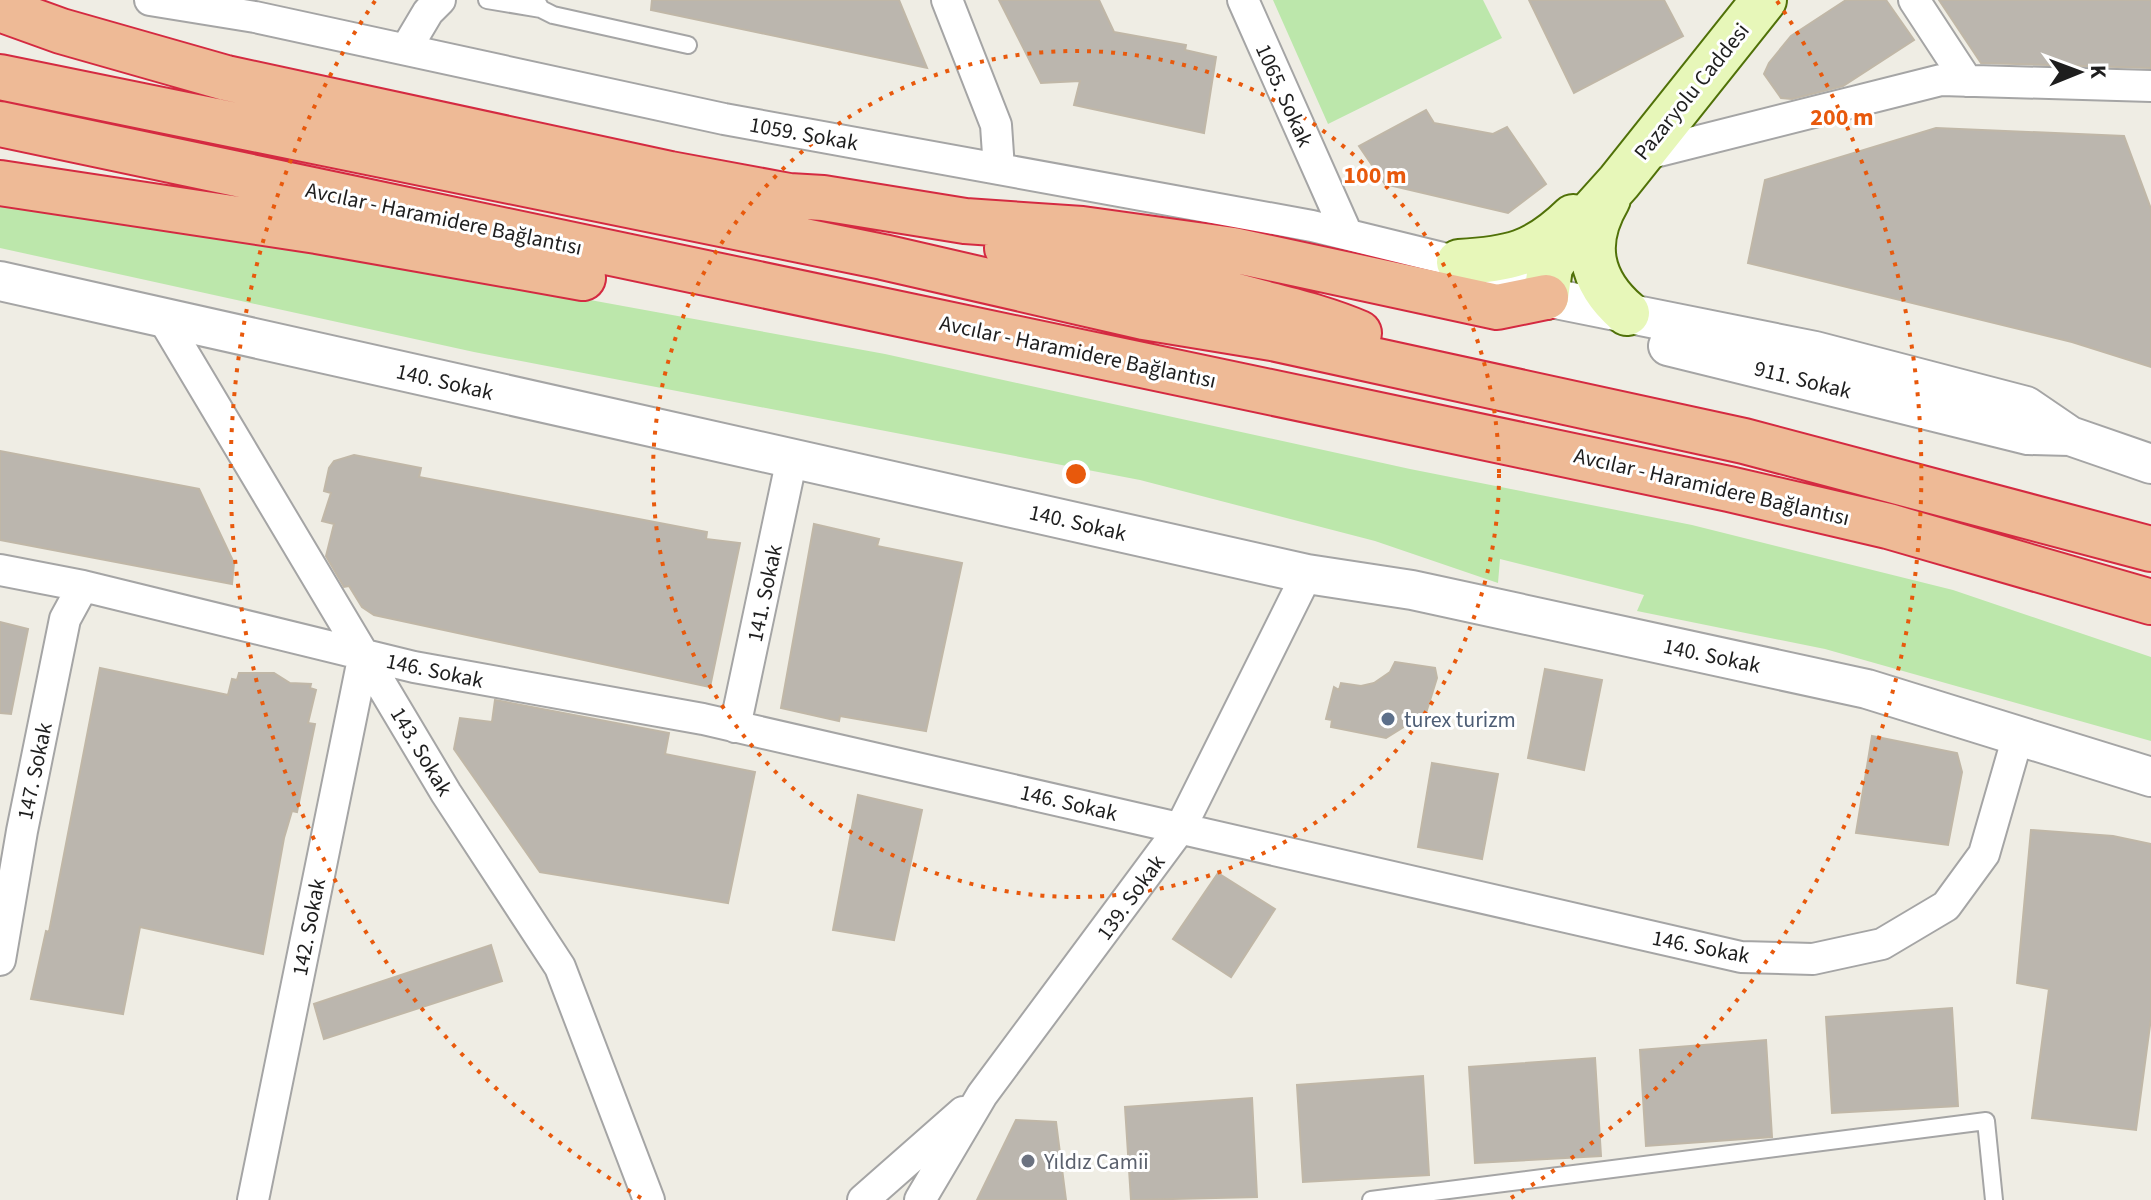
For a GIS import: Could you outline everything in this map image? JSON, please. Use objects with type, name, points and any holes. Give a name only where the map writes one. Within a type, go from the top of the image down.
[{"type":"highway","points":[[0,9],[61,31],[226,78]]},
{"type":"highway","points":[[0,33],[62,49],[226,78],[670,174],[789,196],[823,198],[965,221],[1082,229],[1233,250],[1497,307],[1546,297]]},
{"type":"highway","points":[[0,77],[868,254],[1144,317],[1272,338],[1744,441],[2151,549]]},
{"type":"highway","name":"Avcılar - Haramidere Bağlantısı","points":[[0,124],[1729,489],[1888,526],[2151,602]]},
{"type":"highway","points":[[0,183],[317,231],[641,288],[774,317],[894,329],[940,322]]},
{"type":"highway","points":[[789,196],[827,210],[1110,267],[1269,304],[1338,324],[1435,374]]},
{"type":"main road","name":"Pazaryolu Caddesi","points":[[1629,169],[1756,4]]},
{"type":"main road","points":[[1459,262],[1503,260],[1540,246],[1629,169]]},
{"type":"main road","points":[[1546,297],[1550,267],[1566,241],[1629,169]]},
{"type":"main road","points":[[1627,313],[1602,290],[1594,265],[1600,212],[1629,169]]},
{"type":"street","name":"1059. Sokak","points":[[150,0],[255,17],[724,119],[1347,234],[1459,262],[1546,297]]},
{"type":"street","points":[[406,49],[440,0]]},
{"type":"street","points":[[947,0],[996,125],[999,169]]},
{"type":"street","name":"1065. Sokak","points":[[1243,0],[1347,234]]},
{"type":"street","points":[[1914,0],[1967,81]]},
{"type":"street","points":[[1629,169],[1941,80],[2151,86]]},
{"type":"street","name":"140. Sokak","points":[[0,281],[1307,574],[1412,590],[1867,689],[2151,777]]},
{"type":"street","name":"911. Sokak","points":[[1546,297],[1815,351],[2012,402],[2026,406],[2070,436]]},
{"type":"street","name":"911. Sokak","points":[[1546,297],[1573,321],[1612,332],[2013,432],[2070,436],[2151,464]]},
{"type":"street","name":"143. Sokak","points":[[162,317],[446,793],[560,967],[649,1200]]},
{"type":"street","name":"141. Sokak","points":[[735,727],[792,458]]},
{"type":"street","name":"146. Sokak","points":[[0,570],[83,586],[414,667],[735,727],[1741,957],[1813,959],[1882,944],[1946,906],[1984,854],[2018,736]]},
{"type":"street","name":"139. Sokak","points":[[920,1200],[982,1095],[1181,827],[1307,574]]},
{"type":"street","name":"147. Sokak","points":[[0,960],[22,831],[65,619],[83,586]]},
{"type":"street","name":"142. Sokak","points":[[253,1200],[364,654]]},
{"type":"street","points":[[871,1193],[982,1095]]},
{"type":"street","points":[[871,1193],[891,1181],[902,1186],[912,1200]]},
{"type":"lane","points":[[487,0],[538,4],[553,15],[688,45]]},
{"type":"lane","points":[[1371,1200],[1986,1121],[1994,1200]]},
{"type":"green space","points":[[1273,0],[1483,0],[1502,38],[1328,124]]},
{"type":"green space","points":[[0,199],[432,271],[885,354],[1410,469],[1692,525],[1953,590],[2151,657],[2151,741],[1825,649],[1637,611],[1644,595],[1500,559],[1498,583],[1375,541],[1140,480],[474,352],[0,248]]},
{"type":"building","points":[[652,0],[899,0],[927,68],[651,10]]},
{"type":"building","points":[[999,0],[1099,0],[1114,32],[1186,45],[1185,50],[1216,57],[1204,133],[1074,105],[1080,81],[1041,83]]},
{"type":"building","points":[[1529,0],[1664,0],[1683,36],[1574,93]]},
{"type":"building","points":[[1846,0],[1886,0],[1914,40],[1843,86],[1792,99],[1781,98],[1764,74],[1769,63],[1791,36]]},
{"type":"building","points":[[1939,0],[2151,0],[2151,68],[1981,63]]},
{"type":"building","points":[[1426,110],[1434,123],[1493,134],[1507,127],[1546,184],[1508,213],[1385,184],[1359,146]]},
{"type":"building","points":[[1936,128],[2124,136],[2151,209],[2151,367],[2072,342],[1748,263],[1765,180]]},
{"type":"building","points":[[0,451],[199,489],[234,563],[232,584],[0,540]]},
{"type":"building","points":[[354,455],[421,468],[419,477],[707,532],[706,539],[740,543],[710,687],[374,615],[362,607],[349,586],[344,587],[326,556],[334,524],[322,521],[331,493],[324,491],[329,468],[334,461]]},
{"type":"building","points":[[814,524],[879,539],[877,546],[962,563],[926,731],[840,716],[839,721],[781,708]]},
{"type":"building","points":[[0,622],[28,629],[11,714],[0,713]]},
{"type":"building","points":[[1395,662],[1435,668],[1437,678],[1426,713],[1386,738],[1331,727],[1332,720],[1326,719],[1334,687],[1339,690],[1341,683],[1361,686],[1374,683],[1390,672]]},
{"type":"building","points":[[100,668],[228,695],[232,679],[237,680],[239,673],[274,673],[290,683],[311,684],[310,688],[316,690],[308,723],[315,724],[297,812],[292,811],[284,838],[263,954],[140,927],[123,1014],[31,999],[46,931],[49,932]]},
{"type":"building","points":[[1545,669],[1602,680],[1584,770],[1528,758]]},
{"type":"building","points":[[495,700],[669,733],[665,754],[755,772],[728,903],[540,872],[454,749],[460,718],[492,722]]},
{"type":"building","points":[[1872,736],[1957,753],[1962,772],[1948,845],[1856,833]]},
{"type":"building","points":[[1432,763],[1498,774],[1482,859],[1418,847]]},
{"type":"building","points":[[858,795],[922,810],[894,940],[833,930]]},
{"type":"building","points":[[2031,830],[2113,836],[2151,844],[2151,1018],[2136,1130],[2032,1118],[2049,989],[2017,983]]},
{"type":"building","points":[[1218,873],[1275,909],[1231,977],[1173,939]]},
{"type":"building","points":[[491,945],[502,981],[324,1039],[314,1004]]},
{"type":"building","points":[[1952,1008],[1958,1106],[1832,1113],[1826,1017]]},
{"type":"building","points":[[1766,1040],[1772,1137],[1646,1146],[1640,1050]]},
{"type":"building","points":[[1595,1058],[1601,1156],[1475,1163],[1469,1067]]},
{"type":"building","points":[[1423,1076],[1429,1175],[1303,1182],[1297,1085]]},
{"type":"building","points":[[1252,1098],[1257,1197],[1131,1200],[1125,1107]]},
{"type":"building","name":"Yıldız Camii","points":[[1016,1120],[1056,1122],[1066,1200],[977,1200]]},
{"type":"place","name":"turex turizm","points":[[1388,719]]},
{"type":"place","name":"Yıldız Camii","points":[[1028,1161]]}]
